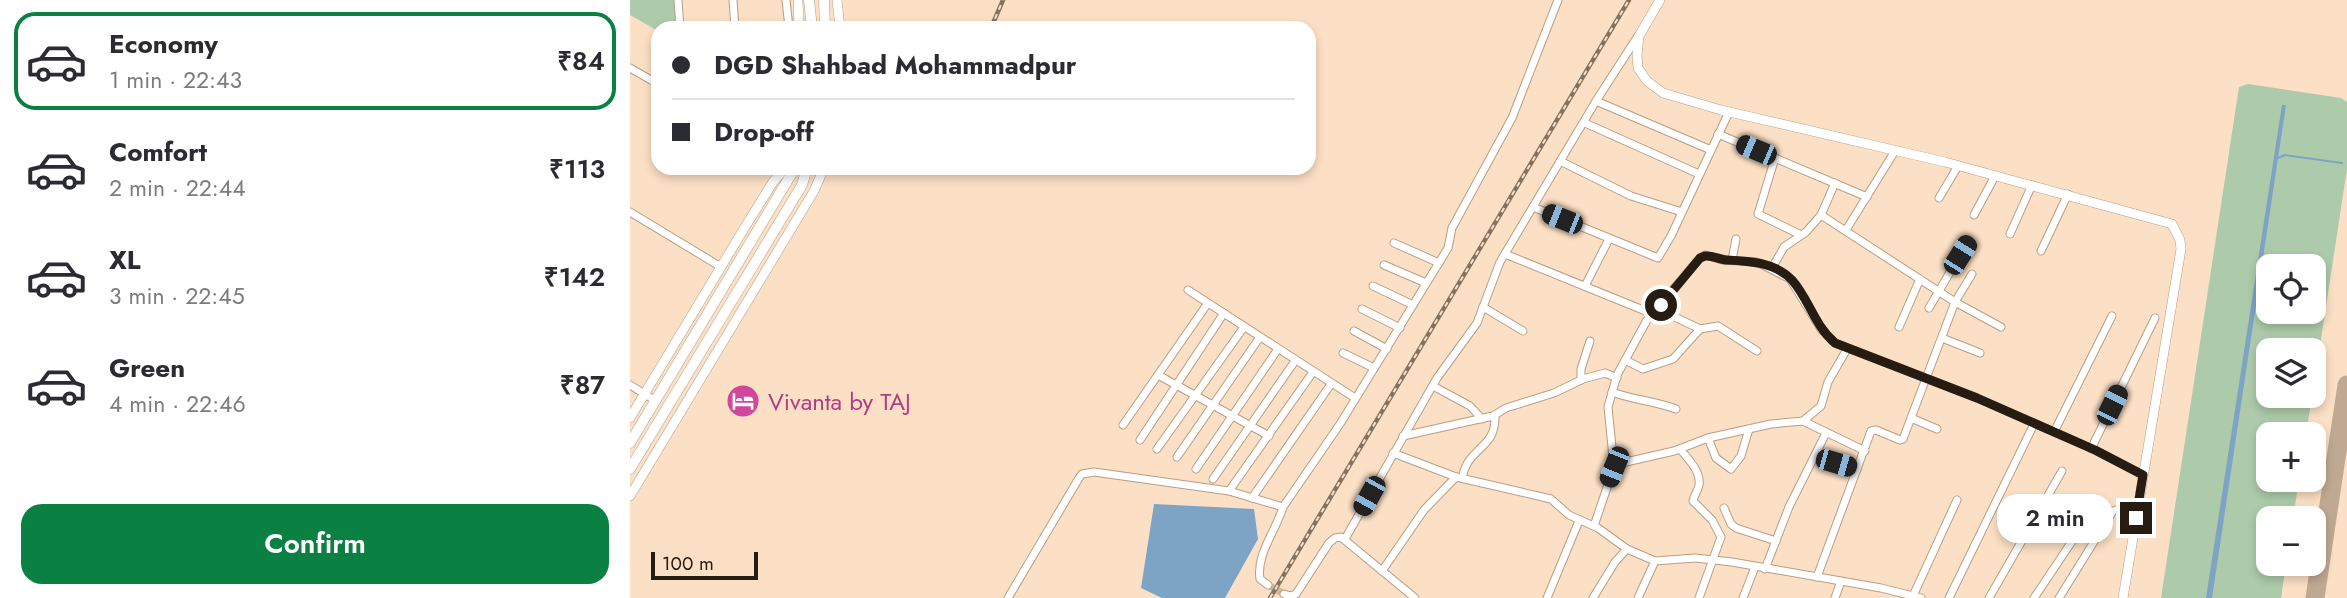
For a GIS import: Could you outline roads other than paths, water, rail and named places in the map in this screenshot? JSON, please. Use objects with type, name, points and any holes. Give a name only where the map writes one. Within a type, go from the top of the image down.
[{"type":"main road","points":[[809,0],[810,21]]},
{"type":"main road","points":[[824,0],[825,21]]},
{"type":"main road","points":[[630,443],[792,175]]},
{"type":"main road","points":[[630,469],[802,185],[805,175]]},
{"type":"street","points":[[678,0],[680,21]]},
{"type":"street","points":[[733,0],[734,21]]},
{"type":"street","points":[[786,0],[788,21]]},
{"type":"street","points":[[797,0],[798,21]]},
{"type":"street","points":[[838,0],[840,21]]},
{"type":"street","points":[[1268,585],[1260,579],[1258,568],[1283,507],[1387,349],[1448,248],[1452,228],[1515,113],[1558,0]]},
{"type":"street","points":[[1345,539],[1433,386],[1474,328],[1505,254],[1660,0]]},
{"type":"street","points":[[1639,36],[1638,68],[1652,86],[1671,97],[2068,194],[2169,222],[2174,227],[2181,249],[2123,598]]},
{"type":"street","points":[[630,68],[651,80]]},
{"type":"street","points":[[1596,101],[1711,150]]},
{"type":"street","points":[[1533,207],[1657,259],[1729,111]]},
{"type":"street","points":[[1585,123],[1699,174]]},
{"type":"street","points":[[1718,134],[1867,197]]},
{"type":"street","points":[[1846,230],[1895,150]]},
{"type":"street","points":[[1775,158],[1758,214],[1801,235]]},
{"type":"street","points":[[1560,161],[1633,197],[1682,212]]},
{"type":"street","points":[[1939,198],[1958,166]]},
{"type":"street","points":[[630,418],[779,175]]},
{"type":"street","points":[[630,496],[814,191],[821,175]]},
{"type":"street","points":[[1974,215],[1996,176]]},
{"type":"street","points":[[1772,268],[1784,247],[1821,215],[1835,183]]},
{"type":"street","points":[[2010,234],[2032,185]]},
{"type":"street","points":[[2041,251],[2068,194]]},
{"type":"street","points":[[630,212],[721,267]]},
{"type":"street","points":[[1821,215],[1955,302],[2001,327]]},
{"type":"street","points":[[1585,286],[1609,239]]},
{"type":"street","points":[[1732,260],[1735,239]]},
{"type":"street","points":[[1929,309],[1969,240]]},
{"type":"street","points":[[1394,243],[1439,263]]},
{"type":"street","points":[[1505,254],[1700,329],[1718,326],[1757,351]]},
{"type":"street","points":[[1594,526],[1614,467],[1608,407],[1617,378],[1655,311],[1700,258],[1710,255],[1722,260],[1757,262],[1790,278],[1821,329],[1835,343],[1927,378],[2054,432],[2143,475]]},
{"type":"street","points":[[1384,265],[1426,283]]},
{"type":"street","points":[[1817,577],[1872,430],[1902,440],[1955,302],[1972,274]]},
{"type":"street","points":[[1899,327],[1920,279]]},
{"type":"street","points":[[1373,286],[1413,306]]},
{"type":"street","points":[[1188,290],[1331,384],[1357,394]]},
{"type":"street","points":[[1123,425],[1208,303]]},
{"type":"street","points":[[1483,307],[1523,331]]},
{"type":"street","points":[[1362,309],[1400,328]]},
{"type":"street","points":[[1140,440],[1224,313]]},
{"type":"street","points":[[2054,432],[2112,316]]},
{"type":"street","points":[[2091,449],[2155,318]]},
{"type":"street","points":[[1157,449],[1244,327]]},
{"type":"street","points":[[1625,360],[1643,369],[1671,360],[1700,329]]},
{"type":"street","points":[[1354,331],[1387,349]]},
{"type":"street","points":[[1177,457],[1259,337]]},
{"type":"street","points":[[1942,338],[1980,353]]},
{"type":"street","points":[[1581,380],[1581,369],[1590,341]]},
{"type":"street","points":[[1196,469],[1278,349]]},
{"type":"street","points":[[1803,421],[1821,406],[1828,382],[1847,349]]},
{"type":"street","points":[[1343,353],[1374,368]]},
{"type":"street","points":[[1213,479],[1295,361]]},
{"type":"street","points":[[1229,491],[1313,372]]},
{"type":"street","points":[[1403,436],[1495,415],[1504,408],[1554,393],[1581,380],[1605,373],[1617,378]]},
{"type":"street","points":[[1158,375],[1269,436]]},
{"type":"street","points":[[1252,498],[1331,384]]},
{"type":"street","points":[[630,385],[656,401]]},
{"type":"street","points":[[1433,386],[1471,406],[1482,418]]},
{"type":"street","points":[[1612,392],[1676,409]]},
{"type":"street","points":[[1382,571],[1424,510],[1459,478],[1467,463],[1488,442],[1494,431],[1495,415]]},
{"type":"street","points":[[1911,418],[1937,429]]},
{"type":"street","points":[[1614,467],[1709,438],[1771,424],[1803,421],[1865,451]]},
{"type":"street","points":[[1950,598],[2034,424]]},
{"type":"street","points":[[1709,438],[1716,458],[1731,469],[1741,456],[1749,429]]},
{"type":"street","points":[[1765,569],[1788,507],[1826,433]]},
{"type":"street","points":[[1680,449],[1698,474],[1699,487],[1693,501],[1712,520],[1721,537],[1699,598]]},
{"type":"street","points":[[1393,453],[1459,478],[1552,499],[1569,515],[1594,526],[1628,549],[1655,561],[1713,559],[1917,597],[1957,500]]},
{"type":"street","points":[[1815,457],[1857,469]]},
{"type":"street","points":[[1989,598],[2062,471]]},
{"type":"street","points":[[1008,598],[1082,474],[1100,472],[1229,491],[1283,507]]},
{"type":"street","points":[[2034,598],[2099,501]]},
{"type":"street","points":[[1724,508],[1731,524],[1736,528],[1776,541]]},
{"type":"street","points":[[2059,598],[2113,511],[2116,509],[2136,518]]},
{"type":"street","points":[[1546,598],[1579,521]]},
{"type":"street","points":[[1284,594],[1296,594],[1329,543],[1341,537],[1415,598]]},
{"type":"street","points":[[1593,598],[1615,562],[1628,549]]},
{"type":"street","points":[[1638,598],[1655,561]]},
{"type":"street","points":[[1743,598],[1755,567]]},
{"type":"street","points":[[1835,598],[1841,581]]},
{"type":"street","points":[[1882,598],[1884,589]]},
{"type":"water","points":[[2282,105],[2286,105],[2264,254],[2259,254]]},
{"type":"water","points":[[2256,274],[2256,305],[2212,598],[2206,598]]},
{"type":"water","points":[[1154,504],[1254,509],[1258,539],[1225,598],[1162,598],[1141,588]]},
{"type":"waterway","points":[[2278,158],[2285,155],[2342,163]]},
{"type":"tunnel","points":[[1268,585],[1284,594]]},
{"type":"railway","points":[[994,21],[1003,0]]},
{"type":"railway","points":[[1270,598],[1629,0]]},
{"type":"place","name":"Vivanta by TAJ","points":[[743,401]]}]
